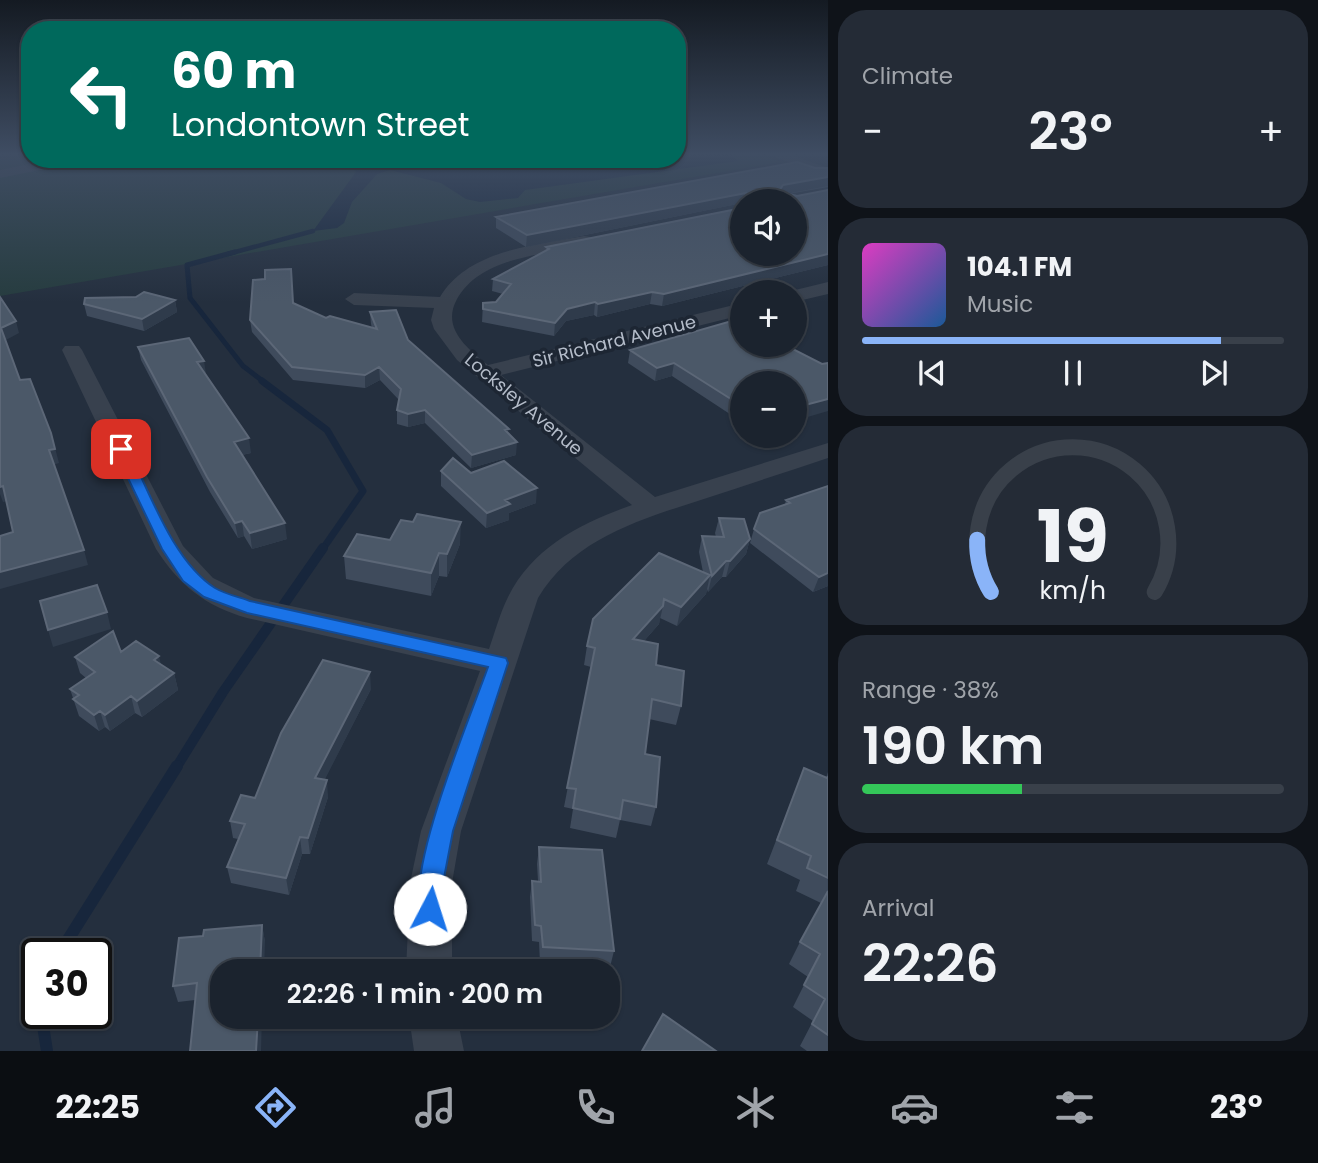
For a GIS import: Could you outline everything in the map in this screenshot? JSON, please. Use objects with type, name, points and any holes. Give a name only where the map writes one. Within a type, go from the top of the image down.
[{"type":"street","points":[[354,299],[445,303],[460,281],[489,264],[597,239]]},
{"type":"street","points":[[807,293],[828,288]]},
{"type":"street","name":"Locksley Avenue","points":[[445,303],[441,317],[442,326],[464,356],[651,507]]},
{"type":"street","name":"Sir Richard Avenue","points":[[485,372],[730,312]]},
{"type":"street","points":[[72,350],[170,549],[190,577],[210,593],[247,607],[499,663]]},
{"type":"street","points":[[429,959],[431,883],[441,831],[523,598],[554,558],[574,542],[607,524],[651,507],[828,450]]},
{"type":"street","points":[[435,1029],[439,1051]]},
{"type":"green space","points":[[0,203],[542,203],[0,296]]},
{"type":"water","points":[[333,203],[352,203],[344,223],[337,228],[313,231]]},
{"type":"building","points":[[572,203],[694,203],[527,235],[496,217]]},
{"type":"building","points":[[807,203],[828,203],[828,254],[807,259]]},
{"type":"building","points":[[730,210],[730,266],[779,266],[664,294],[652,292],[567,309],[555,323],[483,309],[483,303],[496,302],[511,284],[493,279],[549,249],[546,247]]},
{"type":"building","points":[[291,269],[293,303],[326,318],[330,316],[377,329],[370,312],[396,310],[408,340],[509,429],[505,430],[517,442],[472,455],[425,410],[408,414],[397,410],[401,389],[379,367],[365,375],[292,367],[250,320],[253,280],[265,279],[265,270]]},
{"type":"building","points":[[144,292],[175,300],[142,319],[84,304],[85,298],[136,297]]},
{"type":"building","points":[[0,297],[16,321],[1,328],[20,380],[30,379],[51,433],[55,449],[49,450],[84,550],[0,572],[0,536],[13,532],[3,486],[0,487]]},
{"type":"building","points":[[730,321],[730,357],[807,356],[822,364],[828,363],[828,399],[807,405],[807,371],[730,371],[730,398],[674,363],[657,368],[630,350]]},
{"type":"building","points":[[189,338],[204,361],[197,362],[249,438],[234,442],[285,523],[250,533],[242,521],[235,523],[207,477],[138,347]]},
{"type":"building","points":[[453,458],[471,473],[504,461],[537,488],[505,500],[510,504],[487,513],[441,471]]},
{"type":"building","points":[[828,486],[828,573],[819,577],[754,529],[760,513],[790,503],[786,500]]},
{"type":"building","points":[[417,514],[461,522],[447,554],[439,553],[431,573],[344,556],[357,534],[390,540],[401,520],[413,522]]},
{"type":"building","points":[[719,518],[744,519],[750,539],[712,576],[702,536],[724,537]]},
{"type":"building","points":[[659,553],[710,575],[681,607],[664,599],[663,606],[633,639],[658,644],[656,665],[684,671],[681,706],[652,699],[645,754],[660,757],[656,807],[623,800],[620,819],[573,808],[576,789],[567,788],[595,648],[587,646],[593,619]]},
{"type":"building","points":[[97,585],[107,612],[48,630],[40,601]]},
{"type":"building","points":[[113,631],[121,652],[136,641],[159,656],[154,660],[174,673],[137,701],[131,696],[105,715],[100,711],[94,715],[73,699],[79,695],[70,689],[95,672],[75,657]]},
{"type":"building","points":[[323,660],[370,672],[315,778],[327,780],[308,838],[300,837],[286,878],[227,867],[245,824],[230,821],[241,795],[255,798],[281,733]]},
{"type":"building","points":[[804,768],[828,777],[828,878],[807,868],[811,856],[777,840]]},
{"type":"building","points":[[539,847],[602,850],[614,951],[543,947],[541,926],[535,925],[532,881],[541,882]]},
{"type":"building","points":[[828,891],[828,1035],[812,1024],[825,999],[804,985],[820,954],[800,942]]},
{"type":"building","points":[[262,925],[261,959],[210,959],[210,1029],[257,1029],[256,1051],[190,1051],[197,983],[173,986],[179,938],[203,936],[204,930]]},
{"type":"building","points":[[663,1014],[716,1051],[642,1051]]},
{"type":"waterway","points":[[228,254],[313,231]]},
{"type":"waterway","points":[[235,252],[187,265],[190,298],[243,366],[264,382]]},
{"type":"waterway","points":[[262,381],[327,430],[363,491],[322,550]]},
{"type":"waterway","points":[[176,768],[223,692],[323,548]]},
{"type":"waterway","points":[[69,938],[177,766]]},
{"type":"waterway","points":[[44,1029],[47,1051]]},
{"type":"route","points":[[121,449],[170,549],[190,577],[210,593],[247,607],[499,663],[441,831],[431,883],[430,909]]}]
